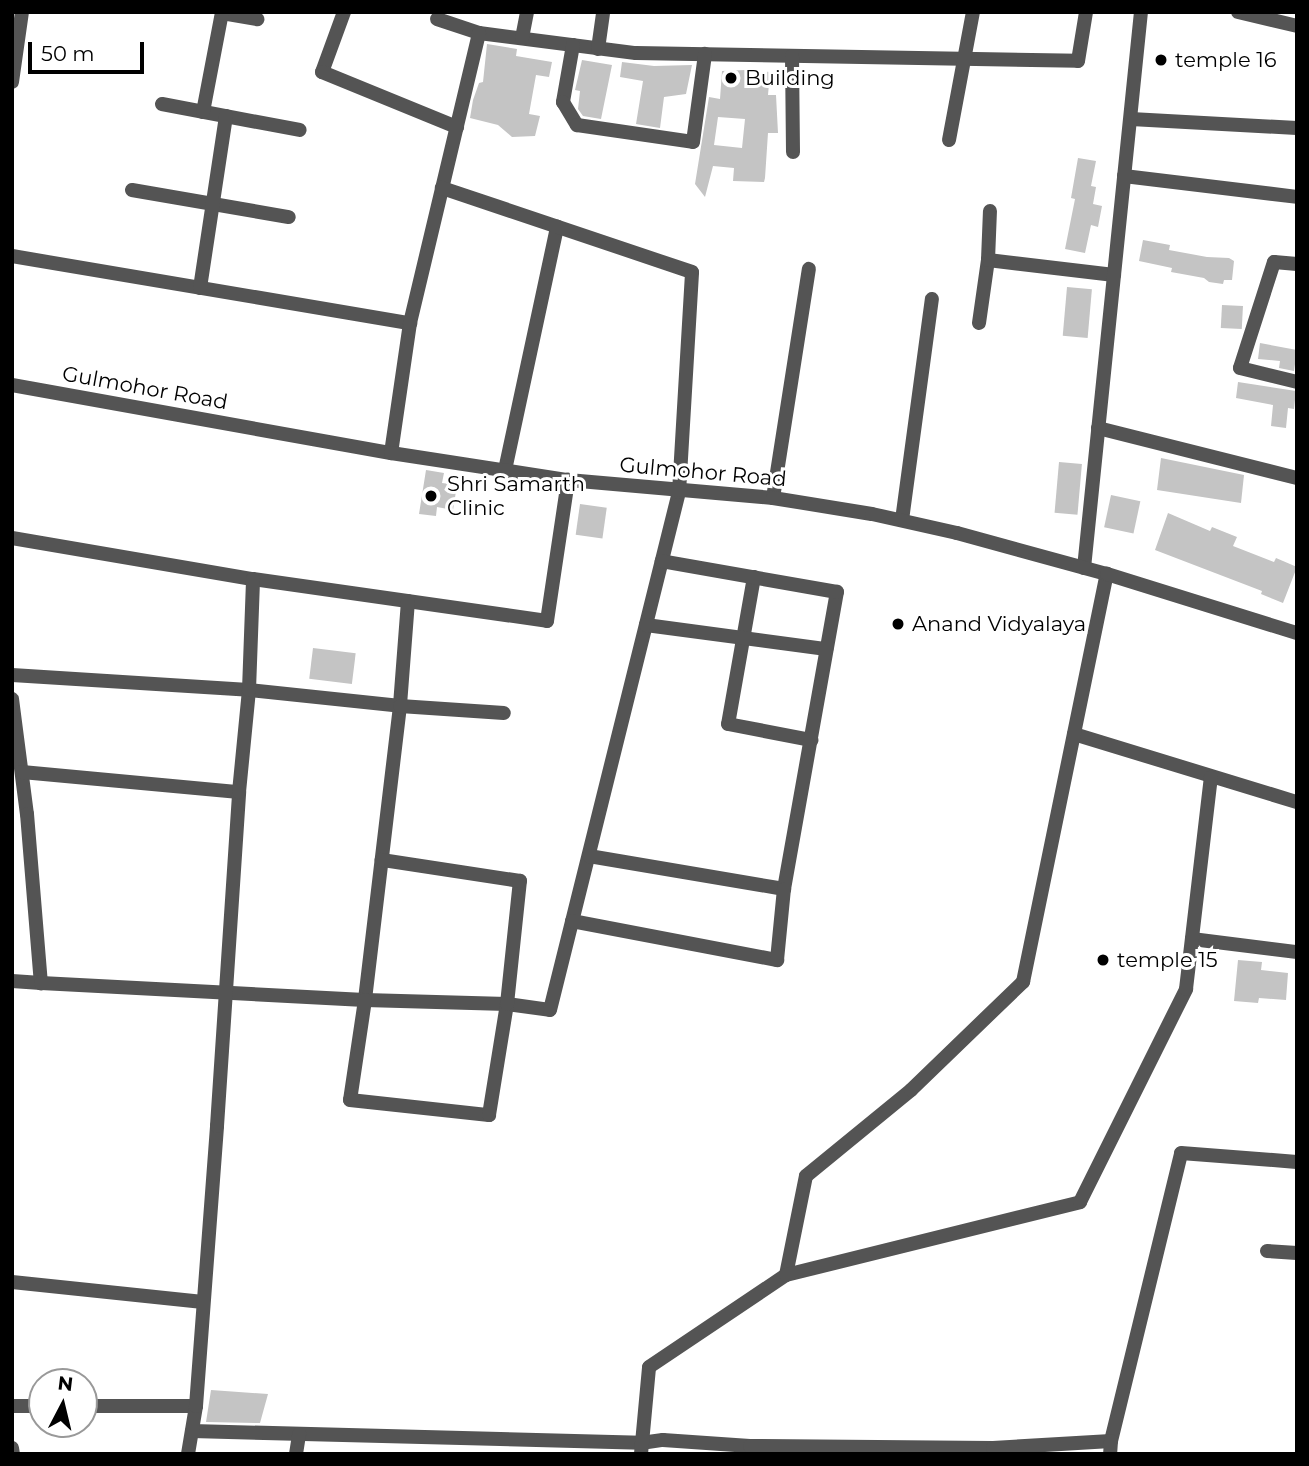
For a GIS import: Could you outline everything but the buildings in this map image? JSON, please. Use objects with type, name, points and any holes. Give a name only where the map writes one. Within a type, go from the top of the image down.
[{"type":"street","points":[[12,82],[22,12]]},
{"type":"street","points":[[344,12],[322,72],[457,127]]},
{"type":"street","points":[[522,38],[527,12]]},
{"type":"street","points":[[598,48],[603,12]]},
{"type":"street","points":[[949,140],[973,12]]},
{"type":"street","points":[[434,14],[479,33],[636,53],[1077,61],[1086,12]]},
{"type":"street","points":[[1084,568],[1141,12]]},
{"type":"street","points":[[1238,12],[1297,26]]},
{"type":"street","points":[[202,112],[222,13],[257,19]]},
{"type":"street","points":[[391,453],[410,323],[479,33]]},
{"type":"street","points":[[573,45],[564,102],[577,125],[693,142],[705,54]]},
{"type":"street","points":[[792,56],[793,152]]},
{"type":"street","points":[[162,104],[300,130]]},
{"type":"street","points":[[200,288],[226,116]]},
{"type":"street","points":[[1130,119],[1297,128]]},
{"type":"street","points":[[1124,176],[1297,197]]},
{"type":"street","points":[[12,981],[365,1000],[507,1004],[550,1010],[679,492],[692,272],[442,188]]},
{"type":"street","points":[[132,190],[289,217]]},
{"type":"street","points":[[979,323],[988,260],[990,211]]},
{"type":"street","points":[[505,470],[557,227]]},
{"type":"street","points":[[12,256],[410,323]]},
{"type":"street","points":[[988,260],[1114,275]]},
{"type":"street","points":[[1297,264],[1274,262],[1240,369],[1297,382]]},
{"type":"street","points":[[773,498],[809,269]]},
{"type":"street","points":[[902,520],[932,299]]},
{"type":"street","name":"Gulmohor Road","points":[[12,386],[391,453],[568,480],[679,492],[773,498],[902,520],[1107,574],[1297,634]]},
{"type":"street","points":[[1098,428],[1297,478]]},
{"type":"street","points":[[12,538],[253,579],[547,621],[568,480]]},
{"type":"street","points":[[572,921],[777,960],[785,888],[837,592],[662,561]]},
{"type":"street","points":[[786,1275],[806,1176],[911,1090],[1023,982],[1107,574]]},
{"type":"street","points":[[754,577],[728,724],[811,740]]},
{"type":"street","points":[[188,1454],[196,1406],[227,991],[239,792],[249,690],[253,579]]},
{"type":"street","points":[[382,860],[520,881],[507,1004],[489,1115],[350,1100],[365,1000],[400,706],[408,601]]},
{"type":"street","points":[[646,625],[827,649]]},
{"type":"street","points":[[12,675],[249,690],[400,706],[504,713]]},
{"type":"street","points":[[12,699],[27,814],[41,982]]},
{"type":"street","points":[[1074,734],[1297,802]]},
{"type":"street","points":[[22,772],[239,792]]},
{"type":"street","points":[[641,1448],[649,1367],[786,1275],[1080,1202],[1186,989],[1210,777]]},
{"type":"street","points":[[12,817],[27,814]]},
{"type":"street","points":[[589,856],[785,888]]},
{"type":"street","points":[[1192,939],[1297,952]]},
{"type":"street","points":[[192,1431],[641,1448],[663,1440],[750,1450],[993,1451],[1110,1447],[1181,1153],[1297,1162]]},
{"type":"street","points":[[1267,1251],[1297,1253]]},
{"type":"street","points":[[12,1282],[203,1302]]},
{"type":"street","points":[[98,1406],[196,1406]]},
{"type":"street","points":[[296,1454],[299,1434]]},
{"type":"street","points":[[12,1448],[13,1454]]},
{"type":"place","name":"temple 16","points":[[1161,60]]},
{"type":"place","name":"Building","points":[[731,78]]},
{"type":"place","name":"Shri Samarth Clinic","points":[[431,496]]},
{"type":"place","name":"Anand Vidyalaya","points":[[898,624]]},
{"type":"place","name":"temple 15","points":[[1103,960]]}]
